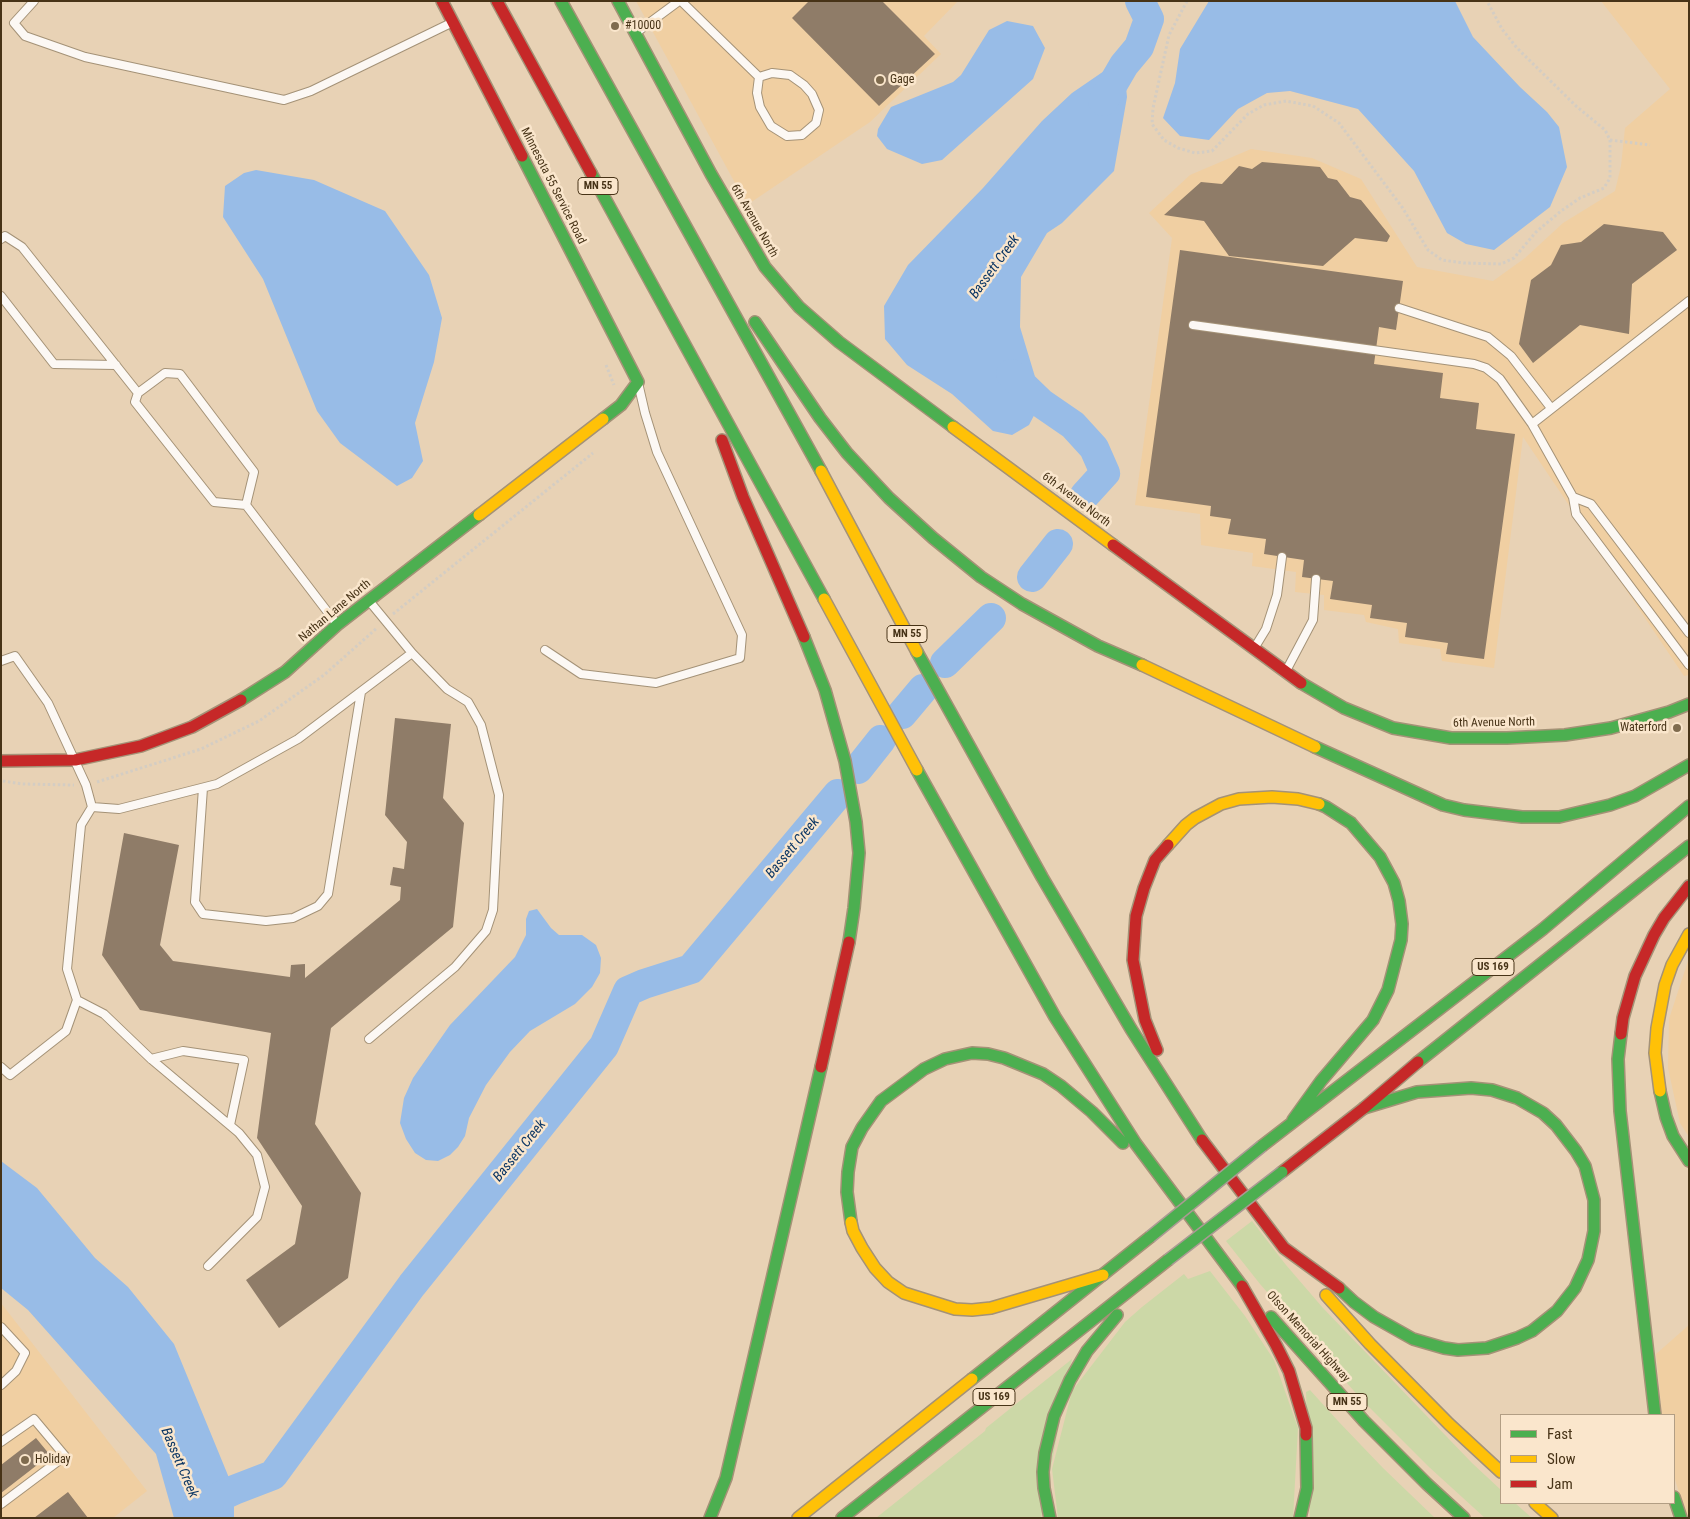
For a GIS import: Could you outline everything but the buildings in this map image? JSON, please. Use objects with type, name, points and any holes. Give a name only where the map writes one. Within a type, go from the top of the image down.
[{"type":"main road","name":"Minnesota 55 Service Road","points":[[442,1],[638,382]]},
{"type":"main road","name":"MN 55","points":[[497,1],[970,866],[1055,1017],[1136,1144],[1238,1279]]},
{"type":"main road","name":"MN 55","points":[[561,1],[791,416],[942,698],[1042,877],[1131,1029],[1192,1125],[1284,1248],[1370,1344],[1449,1424],[1500,1471]]},
{"type":"main road","name":"6th Avenue North","points":[[618,1],[711,174],[760,260],[799,307],[839,342],[1297,681],[1344,708],[1393,728],[1451,738],[1565,735],[1611,728],[1669,712],[1689,704]]},
{"type":"main road","points":[[677,212],[737,296]]},
{"type":"main road","points":[[748,311],[820,418],[847,453],[889,498],[934,538],[994,586],[1022,604],[1098,646],[1166,676],[1341,760],[1443,805],[1464,810],[1522,817],[1559,817],[1610,805],[1635,796],[1689,765]]},
{"type":"main road","points":[[699,370],[743,497],[813,656],[825,690],[845,761],[856,822],[859,853],[849,940],[787,1219],[726,1478],[710,1518]]},
{"type":"main road","name":"Nathan Lane North","points":[[1,761],[75,760],[140,746],[192,727],[239,701],[285,672],[368,600],[621,405],[638,382]]},
{"type":"main road","points":[[1192,1125],[1153,1040],[1142,1006],[1133,960],[1136,916],[1155,860],[1186,825],[1222,804],[1255,797],[1286,797],[1313,802],[1341,815],[1351,823],[1375,850],[1386,867],[1394,883],[1401,912],[1401,940],[1388,990],[1381,1005],[1373,1020],[1321,1081],[1293,1120]]},
{"type":"main road","name":"US 169","points":[[798,1518],[1103,1275],[1293,1120],[1543,929],[1689,806]]},
{"type":"main road","name":"US 169","points":[[842,1518],[1168,1260],[1364,1108],[1440,1044],[1689,846]]},
{"type":"main road","points":[[1655,1414],[1620,1111],[1618,1082],[1620,1040],[1629,997],[1644,955],[1664,918],[1689,886]]},
{"type":"main road","points":[[1687,1154],[1673,1136],[1666,1117],[1656,1060],[1657,1028],[1665,985],[1672,965],[1689,934]]},
{"type":"main road","points":[[1103,1275],[1011,1303],[972,1310],[954,1309],[920,1300],[904,1293],[888,1282],[862,1248],[853,1231],[847,1192],[852,1147],[881,1100],[924,1069],[944,1060],[972,1053],[1004,1058],[1030,1068],[1061,1086],[1092,1112],[1171,1192]]},
{"type":"main road","points":[[1284,1248],[1334,1282],[1354,1302],[1374,1317],[1413,1339],[1458,1350],[1486,1348],[1518,1338],[1532,1331],[1557,1310],[1575,1288],[1588,1260],[1592,1246],[1594,1200],[1585,1166],[1556,1125],[1543,1113],[1530,1104],[1504,1093],[1471,1088],[1417,1092],[1364,1108]]},
{"type":"main road","points":[[1050,1518],[1044,1488],[1044,1472],[1045,1453],[1054,1416],[1070,1380],[1087,1351],[1109,1323],[1131,1300],[1147,1277]]},
{"type":"main road","points":[[1238,1279],[1289,1371],[1302,1412],[1307,1443],[1308,1474],[1307,1488],[1300,1518]]},
{"type":"main road","name":"Olson Memorial Highway","points":[[1238,1279],[1364,1421],[1464,1518]]},
{"type":"main road","points":[[1675,1500],[1681,1518]]},
{"type":"main road","points":[[1536,1504],[1552,1518]]},
{"type":"lane","points":[[34,1],[14,23],[25,36],[86,57],[284,100],[311,91],[453,22]]},
{"type":"lane","points":[[635,33],[680,1],[759,77]]},
{"type":"lane","points":[[772,73],[790,75],[804,85],[812,94],[819,110],[816,123],[802,135],[787,136],[771,126],[760,107],[757,93],[759,77],[772,73]]},
{"type":"lane","points":[[1,239],[5,236],[22,247],[138,393]]},
{"type":"lane","points":[[1,296],[54,364],[116,365]]},
{"type":"lane","points":[[1532,424],[1689,301]]},
{"type":"lane","points":[[1399,308],[1488,337],[1511,356],[1551,408]]},
{"type":"lane","points":[[1193,325],[1474,364],[1486,368],[1500,379],[1532,424],[1573,496],[1576,514],[1689,665]]},
{"type":"lane","points":[[246,505],[254,472],[180,374],[165,373],[138,393],[135,402],[214,502],[246,505],[337,625]]},
{"type":"lane","points":[[545,650],[581,674],[656,683],[740,658],[742,635],[657,452],[638,382]]},
{"type":"lane","points":[[1573,496],[1591,504],[1689,633]]},
{"type":"lane","points":[[1254,649],[1266,629],[1277,595],[1282,557]]},
{"type":"lane","points":[[1285,672],[1312,620],[1316,579]]},
{"type":"lane","points":[[368,600],[412,653],[447,689],[468,702],[481,725],[499,795],[493,910],[486,931],[455,967],[369,1039]]},
{"type":"lane","points":[[92,807],[119,809],[217,784],[298,739],[412,653]]},
{"type":"lane","points":[[1,661],[15,656],[48,703],[75,760],[86,786],[92,807],[81,825],[67,969],[77,1000],[66,1031],[10,1075],[1,1068]]},
{"type":"lane","points":[[203,788],[194,902],[203,914],[266,921],[293,918],[318,906],[328,894],[330,887],[361,692]]},
{"type":"lane","points":[[77,1000],[104,1014],[151,1059],[230,1125],[257,1154],[265,1187],[257,1217],[208,1266]]},
{"type":"lane","points":[[151,1059],[183,1051],[244,1060],[230,1125]]},
{"type":"lane","points":[[1,1327],[25,1353],[16,1371],[1,1385]]},
{"type":"lane","points":[[1,1442],[34,1420],[65,1456],[1,1504]]},
{"type":"path","points":[[1187,1],[1169,35],[1152,108],[1152,124],[1164,140],[1178,148],[1195,153],[1212,152],[1248,114],[1264,105],[1286,101],[1313,106],[1339,123],[1402,207],[1428,250],[1442,260],[1464,263],[1502,264],[1514,258],[1536,232],[1561,211],[1580,198],[1604,188],[1610,178],[1610,140],[1605,130],[1576,106],[1516,48],[1502,29],[1487,1]]},
{"type":"path","points":[[1610,140],[1650,145]]},
{"type":"path","points":[[603,359],[621,405]]},
{"type":"path","points":[[1,781],[22,784],[86,786],[202,749],[259,720],[324,675],[385,620],[598,449]]},
{"type":"shaded area","points":[[636,1],[958,1],[924,36],[941,54],[870,122],[747,205]]},
{"type":"shaded area","points":[[1601,1],[1689,1],[1689,675],[1684,676],[1523,437],[1494,668],[1442,661],[1440,649],[1399,643],[1398,629],[1366,622],[1364,615],[1324,610],[1324,595],[1295,592],[1296,572],[1252,566],[1253,553],[1201,545],[1200,514],[1135,505],[1172,238],[1149,213],[1190,175],[1251,149],[1312,158],[1361,179],[1417,267],[1493,281],[1525,258],[1563,223],[1615,191],[1621,166],[1625,128],[1670,89]]},
{"type":"shaded area","points":[[1689,958],[1689,1137],[1680,1123],[1668,1068],[1669,1019]]},
{"type":"shaded area","points":[[1,1303],[147,1491],[113,1518],[1,1518]]},
{"type":"shaded area","points":[[1689,1325],[1689,1518],[1686,1515],[1675,1479],[1675,1414],[1662,1414],[1656,1354]]},
{"type":"green space","points":[[1252,1221],[1323,1308],[1472,1463],[1500,1489],[1500,1504],[1516,1504],[1532,1518],[1485,1518],[1429,1467],[1361,1399],[1260,1284],[1226,1241]]},
{"type":"green space","points":[[1210,1271],[1245,1316],[1274,1360],[1298,1428],[1293,1518],[1058,1518],[1052,1469],[1072,1391],[1125,1322],[1142,1307],[1184,1274],[1188,1279]]},
{"type":"green space","points":[[1072,1359],[1041,1518],[876,1518],[985,1431],[986,1428]]},
{"type":"green space","points":[[1310,1390],[1383,1468],[1435,1518],[1310,1518],[1306,1392]]},
{"type":"water","points":[[1209,1],[1455,1],[1473,37],[1520,87],[1547,112],[1559,127],[1567,167],[1550,207],[1494,250],[1466,244],[1447,233],[1414,171],[1358,109],[1290,91],[1267,93],[1238,109],[1209,140],[1180,136],[1163,118],[1175,83],[1180,49]]},
{"type":"water","points":[[1007,21],[1033,26],[1045,48],[1033,79],[942,160],[922,164],[887,149],[877,136],[878,129],[891,107],[953,82],[961,75],[989,30]]},
{"type":"water","points":[[1123,58],[1127,97],[1114,171],[1062,223],[1047,233],[1021,277],[1020,327],[1042,400],[1029,425],[1012,435],[993,431],[952,394],[907,365],[885,339],[884,306],[908,265],[983,188],[1042,121],[1072,93]]},
{"type":"water","points":[[256,170],[314,180],[385,211],[429,275],[442,318],[434,362],[415,423],[423,461],[412,478],[397,486],[340,443],[317,411],[263,279],[223,217],[225,186],[244,173]]},
{"type":"water","points":[[537,909],[551,928],[559,935],[582,935],[596,945],[601,958],[600,973],[592,987],[575,1004],[530,1031],[510,1052],[486,1085],[469,1118],[465,1136],[458,1147],[450,1155],[438,1161],[426,1160],[415,1153],[406,1139],[400,1123],[404,1098],[413,1078],[450,1025],[515,957],[526,935],[526,919],[529,911]]},
{"type":"water","points":[[1,1161],[37,1188],[95,1258],[128,1287],[174,1344],[234,1490],[234,1518],[174,1518],[156,1454],[28,1310],[1,1288]]},
{"type":"waterway","name":"Bassett Creek","points":[[1103,101],[1124,65],[1139,47],[1149,19],[1140,1]]},
{"type":"waterway","name":"Bassett Creek","points":[[1011,374],[1041,403],[1073,425],[1094,448],[1105,473],[1085,495]]},
{"type":"waterway","name":"Bassett Creek","points":[[1032,577],[1058,544]]},
{"type":"waterway","name":"Bassett Creek","points":[[945,663],[991,618]]},
{"type":"waterway","name":"Bassett Creek","points":[[902,714],[923,689]]},
{"type":"waterway","name":"Bassett Creek","points":[[858,769],[881,740]]},
{"type":"waterway","name":"Bassett Creek","points":[[202,1518],[197,1507],[273,1475],[412,1285],[604,1046],[628,991],[691,969],[838,794]]},
{"type":"traffic: fast","points":[[561,1],[821,471]]},
{"type":"traffic: fast","points":[[618,1],[711,174],[765,267],[799,307],[839,342],[953,427]]},
{"type":"traffic: fast","points":[[522,156],[638,382],[621,405],[603,419]]},
{"type":"traffic: fast","points":[[591,173],[824,599]]},
{"type":"traffic: fast","points":[[755,322],[820,418],[847,453],[889,498],[933,538],[981,577],[1022,604],[1098,646],[1142,665]]},
{"type":"traffic: fast","points":[[241,700],[285,672],[337,625],[479,515]]},
{"type":"traffic: fast","points":[[804,637],[825,690],[845,761],[856,822],[859,853],[849,942]]},
{"type":"traffic: fast","points":[[917,652],[1042,877],[1131,1029],[1202,1140]]},
{"type":"traffic: fast","points":[[1301,683],[1344,708],[1393,728],[1451,738],[1565,735],[1611,728],[1669,712],[1689,704]]},
{"type":"traffic: fast","points":[[1315,747],[1443,805],[1464,810],[1522,817],[1559,817],[1610,805],[1635,796],[1689,765]]},
{"type":"traffic: fast","points":[[917,770],[1055,1017],[1136,1144],[1242,1286]]},
{"type":"traffic: fast","points":[[1293,1120],[1321,1081],[1373,1020],[1388,990],[1401,940],[1402,924],[1399,901],[1394,883],[1380,857],[1351,823],[1319,804]]},
{"type":"traffic: fast","points":[[1262,1146],[1543,929],[1689,806]]},
{"type":"traffic: fast","points":[[1418,1062],[1689,846]]},
{"type":"traffic: fast","points":[[1621,1034],[1618,1059],[1620,1111],[1655,1414]]},
{"type":"traffic: fast","points":[[851,1222],[847,1192],[848,1172],[852,1147],[862,1128],[881,1101],[924,1069],[945,1059],[972,1053],[988,1054],[1004,1058],[1043,1074],[1061,1086],[1092,1112],[1123,1143]]},
{"type":"traffic: fast","points":[[710,1518],[726,1478],[821,1067]]},
{"type":"traffic: fast","points":[[1339,1288],[1374,1317],[1413,1339],[1458,1350],[1487,1348],[1532,1331],[1557,1311],[1575,1288],[1588,1260],[1594,1231],[1594,1200],[1585,1166],[1556,1125],[1543,1113],[1517,1098],[1492,1090],[1471,1088],[1417,1092],[1364,1108]]},
{"type":"traffic: fast","points":[[1660,1091],[1673,1136],[1689,1161]]},
{"type":"traffic: fast","points":[[1150,1237],[1262,1146]]},
{"type":"traffic: fast","points":[[1168,1260],[1282,1172]]},
{"type":"traffic: fast","points":[[972,1379],[1150,1237]]},
{"type":"traffic: fast","points":[[842,1518],[1168,1260]]},
{"type":"traffic: fast","points":[[1050,1518],[1043,1472],[1045,1453],[1054,1416],[1070,1380],[1087,1351],[1117,1315]]},
{"type":"traffic: fast","points":[[1271,1317],[1364,1421],[1464,1518]]},
{"type":"traffic: fast","points":[[1300,1518],[1307,1488],[1306,1435]]},
{"type":"traffic: fast","points":[[1675,1500],[1681,1518]]},
{"type":"traffic: slow","points":[[479,515],[603,419]]},
{"type":"traffic: slow","points":[[953,427],[1113,545]]},
{"type":"traffic: slow","points":[[821,471],[917,652]]},
{"type":"traffic: slow","points":[[824,599],[917,770]]},
{"type":"traffic: slow","points":[[1142,665],[1315,747]]},
{"type":"traffic: slow","points":[[1168,845],[1195,818],[1221,804],[1239,799],[1272,797],[1298,799],[1319,804]]},
{"type":"traffic: slow","points":[[1660,1091],[1655,1053],[1657,1028],[1665,985],[1672,965],[1689,934]]},
{"type":"traffic: slow","points":[[851,1222],[853,1231],[862,1248],[875,1268],[888,1282],[904,1293],[955,1309],[991,1308],[1103,1275]]},
{"type":"traffic: slow","points":[[1326,1295],[1370,1344],[1449,1424],[1500,1471]]},
{"type":"traffic: slow","points":[[798,1518],[972,1379]]},
{"type":"traffic: slow","points":[[1536,1504],[1552,1518]]},
{"type":"traffic: jam","points":[[442,1],[522,156]]},
{"type":"traffic: jam","points":[[497,1],[591,173]]},
{"type":"traffic: jam","points":[[722,440],[743,497],[804,637]]},
{"type":"traffic: jam","points":[[1113,545],[1301,683]]},
{"type":"traffic: jam","points":[[1,761],[75,760],[141,746],[192,727],[241,700]]},
{"type":"traffic: jam","points":[[1157,1050],[1145,1020],[1133,960],[1136,916],[1144,888],[1155,860],[1168,845]]},
{"type":"traffic: jam","points":[[1621,1034],[1623,1018],[1635,976],[1664,918],[1689,886]]},
{"type":"traffic: jam","points":[[821,1067],[849,942]]},
{"type":"traffic: jam","points":[[1282,1172],[1364,1108],[1418,1062]]},
{"type":"traffic: jam","points":[[1202,1140],[1284,1248],[1339,1288]]},
{"type":"traffic: jam","points":[[1242,1286],[1289,1371],[1306,1428],[1306,1435]]},
{"type":"place","name":"#10000","points":[[615,26]]},
{"type":"place","name":"Gage","points":[[880,80]]},
{"type":"place","name":"Waterford","points":[[1677,728]]},
{"type":"place","name":"Holiday","points":[[25,1460]]}]
